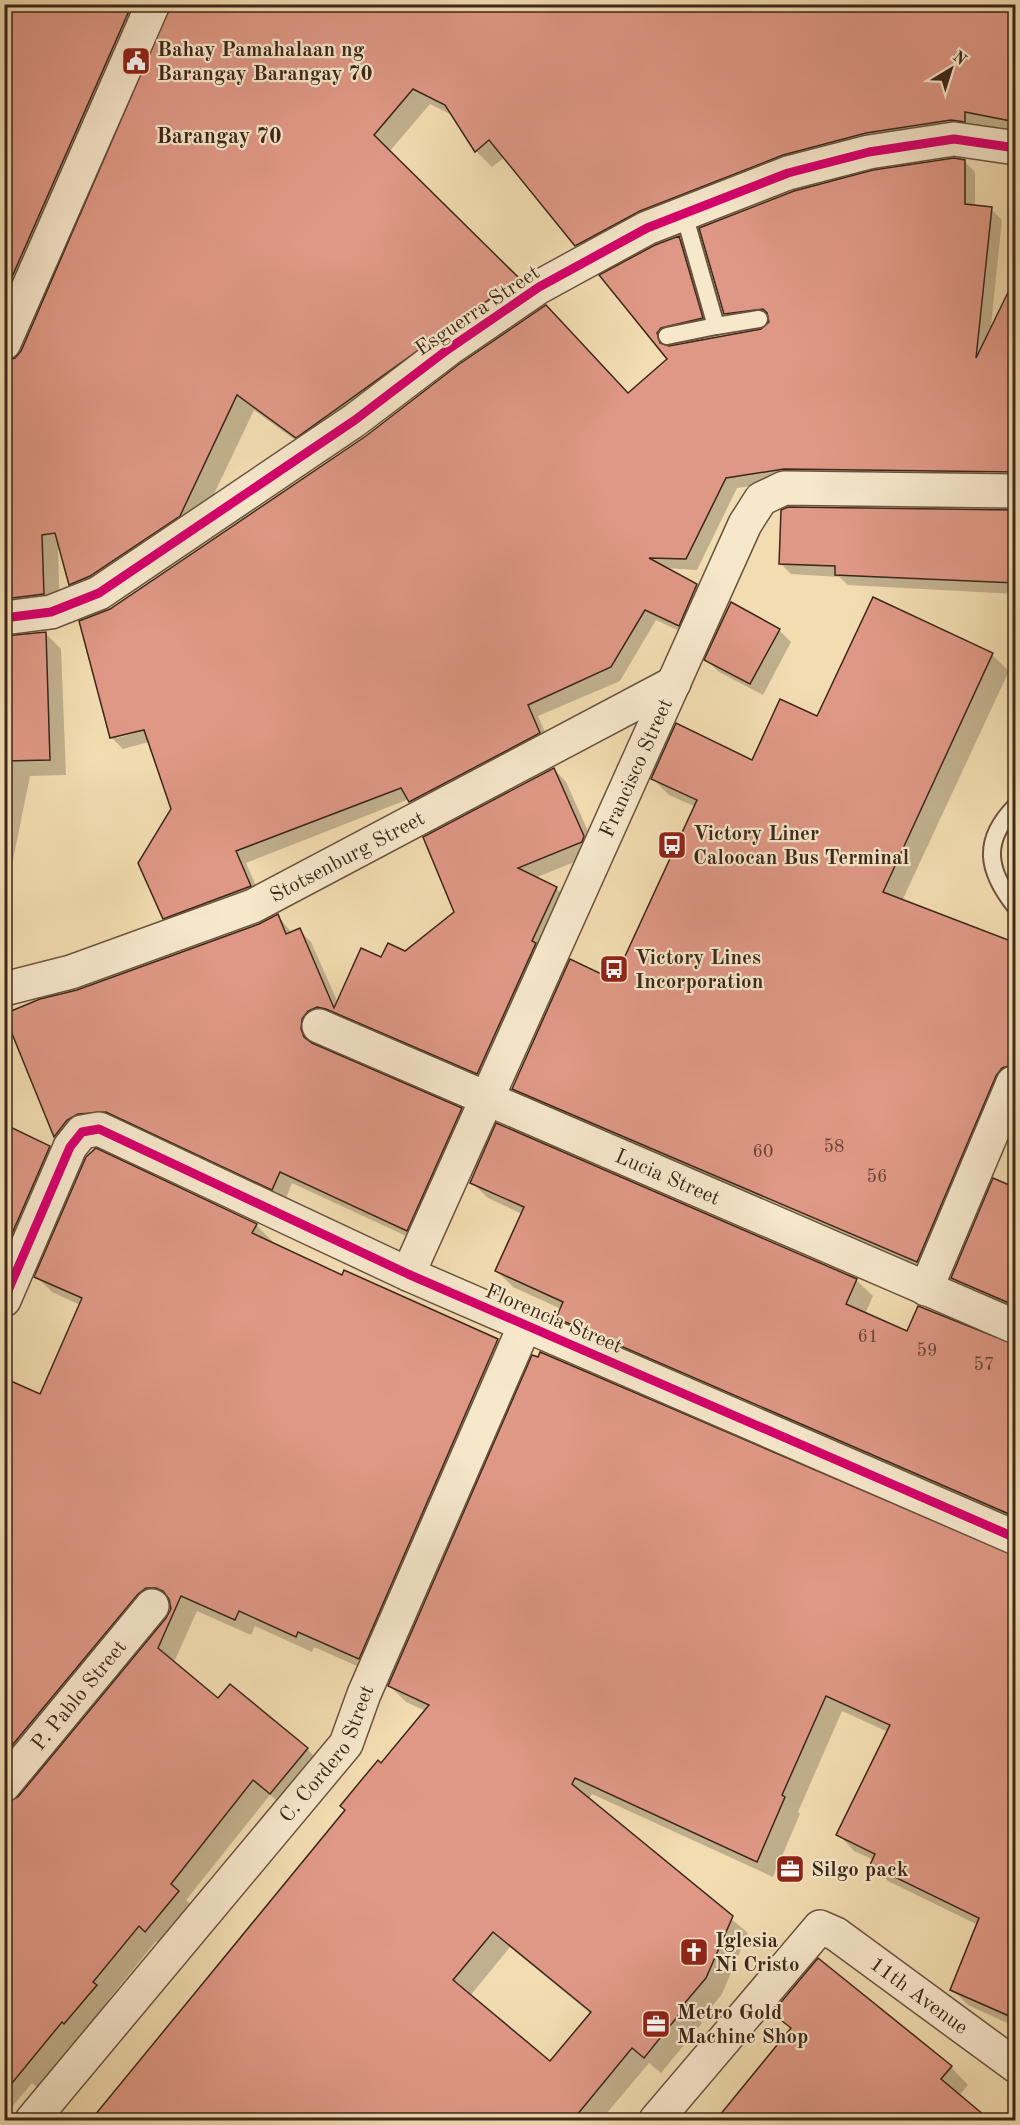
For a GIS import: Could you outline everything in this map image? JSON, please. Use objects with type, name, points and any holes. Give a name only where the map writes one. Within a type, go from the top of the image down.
[{"type":"street","points":[[4,343],[153,4]]},
{"type":"street","name":"Esguerra Street","points":[[4,618],[51,612],[99,593],[355,420],[447,350],[539,287],[647,228],[788,173],[869,152],[954,139],[1016,148]]},
{"type":"street","name":"Francisco Street","points":[[408,1274],[745,524],[761,499],[784,488],[1016,491]]},
{"type":"street","name":"Stotsenburg Street","points":[[4,989],[71,972],[253,906],[674,683]]},
{"type":"street","name":"Lucia Street","points":[[318,1026],[1016,1327]]},
{"type":"street","points":[[926,1289],[1013,1083]]},
{"type":"street","name":"Florencia Street","points":[[4,1300],[70,1147],[82,1132],[99,1129],[408,1274],[1016,1538]]},
{"type":"street","name":"C. Cordero Street","points":[[32,2121],[346,1744],[364,1694],[525,1325]]},
{"type":"street","name":"P. Pablo Street","points":[[4,1785],[152,1606]]},
{"type":"street","name":"11th Avenue","points":[[656,2121],[820,1927],[844,1940],[1016,2066]]},
{"type":"lane","points":[[684,214],[716,327]]},
{"type":"lane","points":[[667,336],[759,319]]},
{"type":"lane","points":[[1016,806],[1004,818],[993,837],[992,865],[998,885],[1016,907]]},
{"type":"building","points":[[4,4],[132,4],[4,295]]},
{"type":"building","points":[[171,4],[1016,4],[1016,122],[965,112],[965,122],[951,120],[866,133],[783,155],[640,211],[575,246],[489,140],[475,152],[445,105],[413,89],[374,135],[519,278],[296,438],[237,395],[180,516],[90,576],[69,585],[55,533],[42,535],[44,594],[4,599],[4,361],[15,358],[21,351]]},
{"type":"building","points":[[954,158],[965,160],[965,204],[992,207],[976,358],[1016,276],[1016,472],[784,469],[726,478],[686,559],[649,558],[697,584],[679,626],[645,610],[611,667],[528,705],[540,733],[409,802],[401,788],[236,851],[251,886],[163,919],[138,863],[171,809],[144,730],[110,738],[79,621],[110,609],[366,436],[458,365],[546,305],[628,393],[667,359],[599,275],[655,245],[679,236],[703,318],[661,328],[657,333],[660,343],[669,346],[761,329],[769,322],[767,313],[763,309],[724,314],[699,228],[794,191],[873,170]]},
{"type":"building","points":[[788,507],[1016,510],[1016,583],[835,575],[835,566],[779,564],[781,510]]},
{"type":"building","points":[[873,597],[993,653],[883,892],[1016,943],[1016,1064],[1002,1068],[996,1076],[917,1262],[512,1089],[570,959],[614,980],[697,800],[651,779],[676,723],[752,760],[780,699],[817,716]]},
{"type":"building","points":[[731,602],[780,629],[750,684],[704,660]]},
{"type":"building","points":[[46,632],[50,760],[4,761],[4,636]]},
{"type":"building","points":[[554,768],[584,836],[582,842],[518,868],[557,887],[532,941],[536,943],[477,1074],[326,1009],[317,1007],[308,1011],[302,1019],[301,1029],[304,1037],[312,1043],[462,1108],[407,1231],[280,1172],[272,1190],[106,1112],[78,1114],[67,1120],[54,1137],[4,1014],[40,999],[77,990],[259,924],[278,914],[286,934],[300,928],[334,1008],[361,948],[381,957],[388,943],[405,951],[454,912],[423,837]]},
{"type":"building","points":[[496,1123],[857,1279],[846,1304],[907,1331],[918,1306],[1016,1345],[1016,1517],[556,1318],[563,1302],[495,1271],[524,1207],[470,1183]]},
{"type":"building","points":[[4,1124],[50,1146],[4,1252]]},
{"type":"building","points":[[96,1148],[257,1224],[252,1233],[342,1275],[344,1270],[498,1339],[359,1659],[298,1632],[296,1637],[239,1611],[235,1620],[181,1596],[158,1648],[218,1698],[230,1684],[308,1748],[270,1794],[253,1780],[171,1884],[179,1891],[145,1932],[139,1926],[93,1982],[97,1985],[64,2024],[62,2022],[4,2093],[4,1803],[18,1797],[166,1618],[171,1609],[169,1599],[163,1591],[146,1588],[138,1594],[4,1755],[4,1378],[40,1394],[82,1298],[34,1277],[86,1157]]},
{"type":"building","points":[[993,1178],[1016,1188],[1016,1306],[951,1278]]},
{"type":"building","points":[[540,1352],[1016,1556],[1016,2019],[950,1990],[979,1918],[870,1865],[875,1854],[836,1835],[890,1725],[826,1696],[782,1795],[785,1797],[757,1862],[575,1778],[572,1784],[733,1916],[706,1978],[684,2004],[686,2006],[644,2058],[632,2048],[572,2121],[90,2121],[345,1810],[340,1806],[378,1760],[381,1763],[429,1705],[388,1686],[532,1355],[538,1357]],"holes":[[[493,1932],[591,2012],[550,2061],[453,1980]]]},
{"type":"building","points":[[818,1958],[952,2066],[941,2079],[991,2121],[715,2121],[791,2028],[772,2013]]},
{"type":"cycle path","points":[[4,618],[51,612],[99,593],[355,420],[447,350],[539,287],[647,228],[788,173],[869,152],[954,139],[1016,148]]},
{"type":"cycle path","points":[[4,1300],[70,1147],[82,1132],[99,1129],[408,1274],[1016,1538]]},
{"type":"place","name":"Bahay Pamahalaan ng Barangay Barangay 70","points":[[136,61]]},
{"type":"place","name":"Victory Liner Caloocan Bus Terminal","points":[[672,845]]},
{"type":"place","name":"Victory Lines Incorporation","points":[[614,969]]},
{"type":"place","name":"Silgo pack","points":[[790,1869]]},
{"type":"place","name":"Iglesia Ni Cristo","points":[[694,1952]]},
{"type":"place","name":"Metro Gold Machine Shop","points":[[656,2024]]},
{"type":"district","name":"Barangay 70","points":[[219,135]]}]
